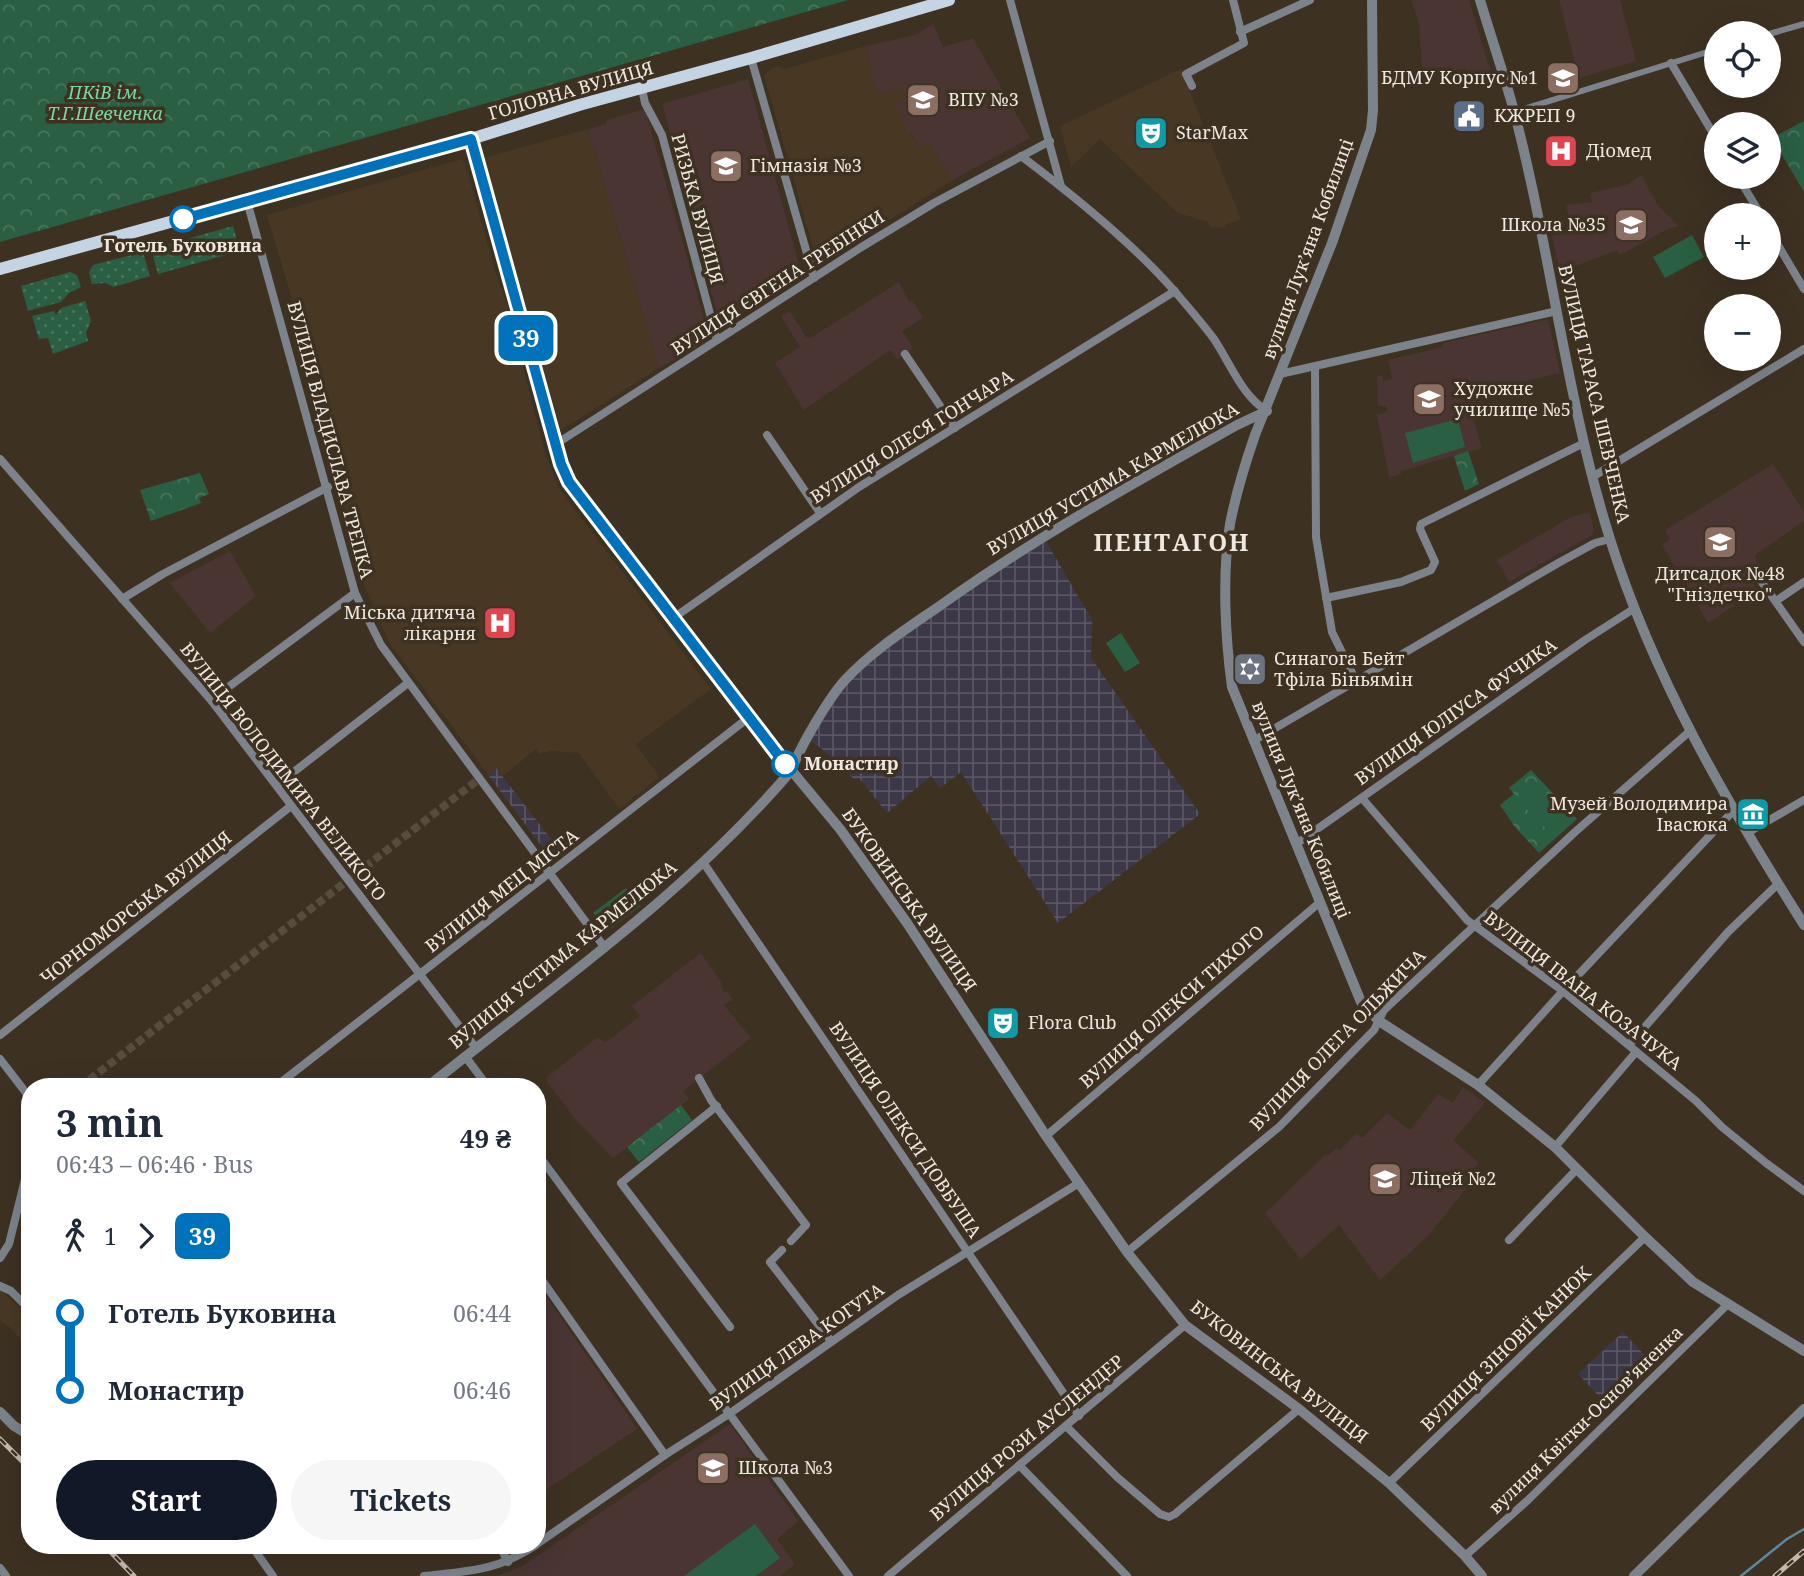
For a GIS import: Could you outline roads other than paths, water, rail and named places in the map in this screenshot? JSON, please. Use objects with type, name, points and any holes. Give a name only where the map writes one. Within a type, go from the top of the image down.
[{"type":"main road","name":"ГОЛОВНА ВУЛИЦЯ","points":[[0,269],[471,139],[579,105],[949,0]]},
{"type":"street","points":[[1010,0],[1062,186]]},
{"type":"street","points":[[1192,86],[1186,74],[1244,43],[1233,0]]},
{"type":"street","points":[[1240,32],[1310,0]]},
{"type":"street","name":"вулиця Лукʼяна Кобилиці","points":[[1371,0],[1371,130],[1336,231],[1244,467],[1230,525],[1227,556],[1232,687],[1361,1002],[1379,1021],[1478,1085],[1555,1147],[1686,1276],[1804,1352]]},
{"type":"street","name":"ВУЛИЦЯ ТАРАСА ШЕВЧЕНКА","points":[[1480,0],[1514,111],[1584,443],[1610,539],[1635,608],[1690,731],[1747,833],[1804,925]]},
{"type":"street","points":[[1781,31],[1804,24]]},
{"type":"street","points":[[1514,111],[1704,54]]},
{"type":"street","points":[[751,58],[814,278]]},
{"type":"street","points":[[1671,63],[1704,118]]},
{"type":"street","name":"РИЗЬКА ВУЛИЦЯ","points":[[642,89],[645,103],[662,135],[717,340]]},
{"type":"street","name":"БУКОВИНСЬКА ВУЛИЦЯ","points":[[471,139],[561,464],[574,490],[748,718],[840,828],[907,923],[1046,1136],[1127,1252],[1185,1325],[1299,1409],[1389,1483],[1465,1556],[1482,1576]]},
{"type":"street","name":"ВУЛИЦЯ ЄВГЕНА ГРЕБІНКИ","points":[[556,444],[934,204],[1050,141]]},
{"type":"street","points":[[1021,156],[1062,186],[1175,291],[1213,338],[1254,403],[1267,411]]},
{"type":"street","name":"ВУЛИЦЯ ВЛАДИСЛАВА ТРЕПКА","points":[[247,201],[328,487],[355,593],[381,645],[605,948]]},
{"type":"street","points":[[1781,250],[1804,289]]},
{"type":"street","name":"ВУЛИЦЯ ОЛЕСЯ ГОНЧАРА","points":[[672,619],[820,513],[1175,291]]},
{"type":"street","points":[[1280,374],[1557,311]]},
{"type":"street","points":[[1594,475],[1804,349]]},
{"type":"street","points":[[905,354],[955,428]]},
{"type":"street","points":[[1315,367],[1316,537],[1332,632],[1356,681]]},
{"type":"street","name":"ВУЛИЦЯ УСТИМА КАРМЕЛЮКА","points":[[438,1078],[605,948],[703,863],[791,771],[797,754],[842,683],[868,657],[972,582],[1060,525],[1237,425],[1267,411]]},
{"type":"street","points":[[767,435],[820,513]]},
{"type":"street","points":[[1326,598],[1401,582],[1431,570],[1434,562],[1420,529],[1421,524],[1584,443]]},
{"type":"street","name":"ВУЛИЦЯ ВОЛОДИМИРА ВЕЛИКОГО","points":[[0,459],[211,700],[476,1048]]},
{"type":"street","points":[[122,599],[163,574],[328,487]]},
{"type":"street","points":[[1253,741],[1560,562],[1595,543],[1610,539]]},
{"type":"street","points":[[1754,571],[1804,642]]},
{"type":"street","points":[[1776,601],[1804,582]]},
{"type":"street","points":[[211,700],[355,593]]},
{"type":"street","name":"ВУЛИЦЯ ЮЛІУСА ФУЧИКА","points":[[1296,845],[1575,647],[1635,608]]},
{"type":"street","points":[[277,785],[408,683]]},
{"type":"street","name":"ВУЛИЦЯ МЕЦ МІСТА","points":[[287,1078],[748,718]]},
{"type":"street","name":"ВУЛИЦЯ ОЛЕГА ОЛЬЖИЧА","points":[[1127,1252],[1279,1128],[1374,1030],[1384,1010],[1474,925],[1690,731]]},
{"type":"street","name":"ВУЛИЦЯ ІВАНА КОЗАЧУКА","points":[[1362,798],[1467,920],[1563,991],[1696,1101],[1748,1149],[1804,1191]]},
{"type":"street","points":[[1747,833],[1804,800]]},
{"type":"street","name":"ЧОРНОМОРСЬКА ВУЛИЦЯ","points":[[0,1035],[291,806]]},
{"type":"street","points":[[1478,1085],[1734,810]]},
{"type":"street","name":"ВУЛИЦЯ ОЛЕКСИ ДОВБУША","points":[[703,863],[969,1250],[1079,1416]]},
{"type":"street","points":[[1629,1045],[1728,932],[1778,884]]},
{"type":"street","name":"ВУЛИЦЯ ОЛЕКСИ ТИХОГО","points":[[1046,1136],[1319,903]]},
{"type":"street","points":[[1555,1147],[1636,1052]]},
{"type":"street","points":[[465,1056],[481,1078]]},
{"type":"street","points":[[0,1059],[21,1086]]},
{"type":"street","points":[[699,1078],[704,1090],[806,1225],[791,1241]]},
{"type":"street","points":[[717,1106],[621,1183],[730,1327]]},
{"type":"street","points":[[546,1165],[849,1576]]},
{"type":"street","points":[[1509,1240],[1577,1168]]},
{"type":"street","name":"ВУЛИЦЯ ЛЕВА КОГУТА","points":[[546,1539],[831,1341],[969,1250],[1079,1183]]},
{"type":"street","points":[[0,1258],[9,1244],[21,1195]]},
{"type":"street","name":"ВУЛИЦЯ ЗІНОВІЇ КАНЮК","points":[[1389,1483],[1645,1237]]},
{"type":"street","points":[[782,1250],[771,1262],[831,1341]]},
{"type":"street","points":[[0,1286],[21,1301]]},
{"type":"street","points":[[546,1286],[665,1455]]},
{"type":"street","name":"вулиця Квітки-Основʼяненка","points":[[1465,1556],[1528,1500],[1728,1304]]},
{"type":"street","name":"ВУЛИЦЯ РОЗИ АУСЛЕНДЕР","points":[[888,1576],[1185,1325]]},
{"type":"street","points":[[1066,1426],[1126,1485],[1160,1514],[1170,1517],[1299,1409]]},
{"type":"street","points":[[1634,1576],[1804,1409]]},
{"type":"street","points":[[0,1412],[21,1430]]},
{"type":"street","points":[[1019,1465],[1127,1576]]},
{"type":"street","points":[[258,1554],[274,1576]]},
{"type":"street","points":[[504,1554],[508,1562]]},
{"type":"street","name":"ВУЛИЦЯ ЛЕВА КОГУТА","points":[[425,1576],[485,1570],[522,1554]]},
{"type":"street","points":[[0,1568],[6,1576]]},
{"type":"waterway","points":[[1741,1576],[1787,1539],[1804,1529]]},
{"type":"tunnel","points":[[92,1078],[479,779]]},
{"type":"railway","points":[[0,1439],[21,1460]]},
{"type":"railway","points":[[1775,1576],[1804,1551]]},
{"type":"railway","points":[[113,1554],[134,1576]]},
{"type":"place","name":"БДМУ Корпус №1","points":[[1563,78]]},
{"type":"place","name":"ВПУ №3","points":[[923,100]]},
{"type":"place","name":"КЖРЕП 9","points":[[1469,116]]},
{"type":"place","name":"StarMax","points":[[1151,133]]},
{"type":"place","name":"Діомед","points":[[1561,151]]},
{"type":"place","name":"Гімназія №3","points":[[726,166]]},
{"type":"place","name":"Готель Буковина","points":[[183,219]]},
{"type":"place","name":"Школа №35","points":[[1631,225]]},
{"type":"place","name":"Художнє училище №5","points":[[1429,399]]},
{"type":"place","name":"Дитсадок №48 \"Гніздечко\"","points":[[1720,542]]},
{"type":"place","name":"Міська дитяча лікарня","points":[[500,623]]},
{"type":"place","name":"Синагога Бейт Тфіла Біньямін","points":[[1250,669]]},
{"type":"place","name":"Монастир","points":[[785,764]]},
{"type":"place","name":"Музей Володимира Івасюка","points":[[1753,814]]},
{"type":"place","name":"Flora Club","points":[[1003,1023]]},
{"type":"place","name":"Ліцей №2","points":[[1385,1179]]},
{"type":"place","name":"Школа №3","points":[[713,1468]]},
{"type":"district","name":"ПЕНТАГОН","points":[[1172,543]]},
{"type":"park label","name":"ПКіВ ім. Т.Г.Шевченка","points":[[105,103]]}]
